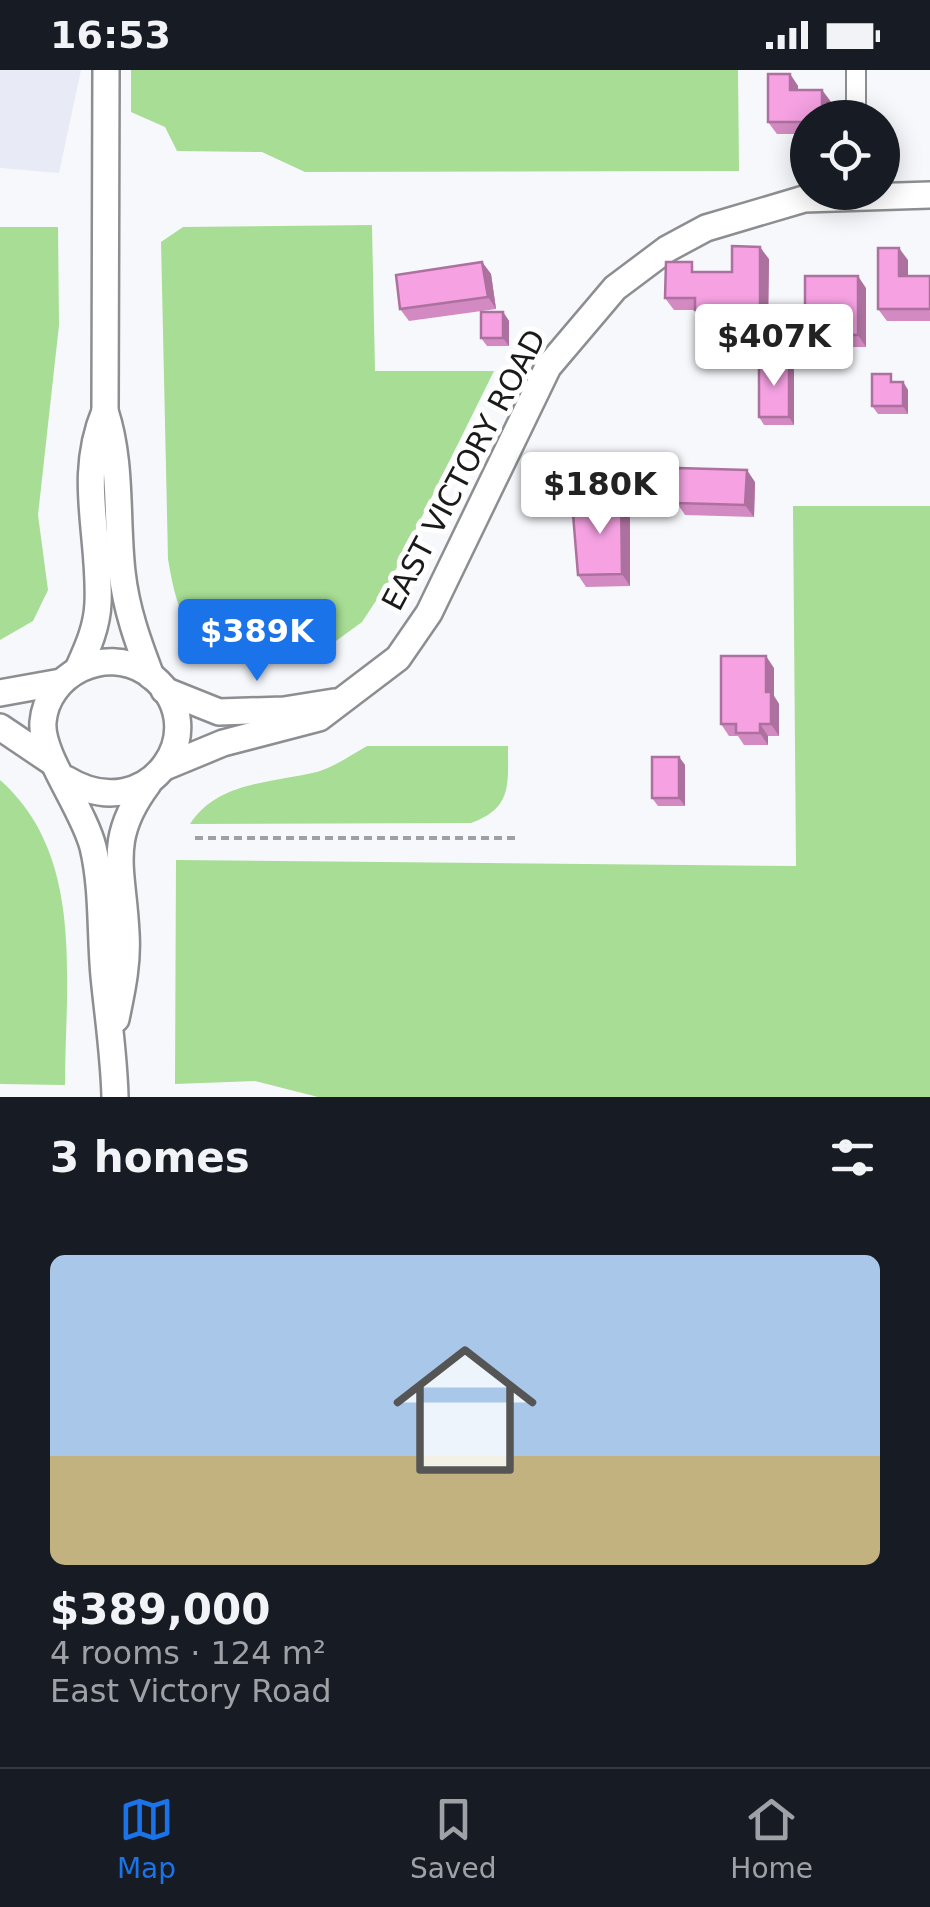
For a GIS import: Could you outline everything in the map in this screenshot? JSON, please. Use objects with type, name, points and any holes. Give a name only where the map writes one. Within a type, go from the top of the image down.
[{"type":"main road","points":[[106,70],[105,411],[114,439],[128,610],[178,724],[175,747],[132,806],[119,843],[125,976],[113,1034]]},
{"type":"main road","name":"EAST VICTORY ROAD","points":[[900,194],[930,195]]},
{"type":"main road","name":"EAST VICTORY ROAD","points":[[157,776],[222,742],[319,718],[368,685],[398,658],[428,613],[548,367],[615,288],[666,249],[706,228],[790,203]]},
{"type":"main road","points":[[105,411],[93,438],[91,473],[98,604],[94,633],[43,720],[44,742],[93,848],[113,1034],[114,1097]]},
{"type":"main road","points":[[0,693],[120,662],[158,683]]},
{"type":"main road","name":"EAST VICTORY ROAD","points":[[158,683],[219,712],[339,702]]},
{"type":"main road","points":[[0,727],[59,771],[105,795],[128,793],[157,776]]},
{"type":"street","points":[[856,70],[856,100]]},
{"type":"path","points":[[195,838],[518,838]]},
{"type":"shaded area","points":[[0,70],[81,70],[59,173],[0,168]]},
{"type":"green space","points":[[131,70],[738,70],[739,171],[305,172],[262,152],[177,151],[165,127],[131,112]]},
{"type":"green space","points":[[372,225],[375,371],[494,371],[393,575],[362,622],[329,646],[295,661],[223,663],[199,640],[184,617],[168,559],[161,242],[183,227]]},
{"type":"green space","points":[[0,227],[58,227],[59,325],[38,515],[48,590],[33,621],[0,640]]},
{"type":"green space","points":[[793,506],[930,506],[930,1097],[318,1097],[255,1081],[175,1084],[176,860],[796,866]]},
{"type":"green space","points":[[367,746],[508,746],[505,794],[494,810],[471,823],[190,824],[215,799],[247,786],[317,772]]},
{"type":"green space","points":[[0,780],[27,811],[46,845],[58,882],[67,963],[65,1085],[0,1084]]},
{"type":"building","points":[[768,74],[790,74],[790,90],[822,90],[822,100],[790,100],[790,122],[768,122]]},
{"type":"building","points":[[732,246],[760,247],[760,311],[695,310],[695,298],[665,298],[666,262],[692,262],[692,272],[732,272]]},
{"type":"building","points":[[878,248],[899,248],[899,276],[930,276],[930,309],[878,309]]},
{"type":"building","points":[[482,262],[488,297],[400,309],[396,275]]},
{"type":"building","points":[[805,276],[858,276],[858,335],[826,335],[826,310],[805,310]]},
{"type":"building","points":[[481,312],[503,312],[503,338],[481,338]]},
{"type":"building","points":[[759,361],[789,361],[789,417],[759,417]]},
{"type":"building","points":[[872,374],[891,374],[891,382],[903,382],[903,406],[872,406]]},
{"type":"building","points":[[678,468],[747,470],[745,505],[677,503]]},
{"type":"building","points":[[593,493],[621,493],[622,574],[578,575],[573,514],[593,514]]},
{"type":"building","points":[[721,656],[766,656],[771,724],[760,724],[760,733],[736,733],[736,724],[721,724]]},
{"type":"building","points":[[652,757],[679,757],[679,798],[652,798]]}]
